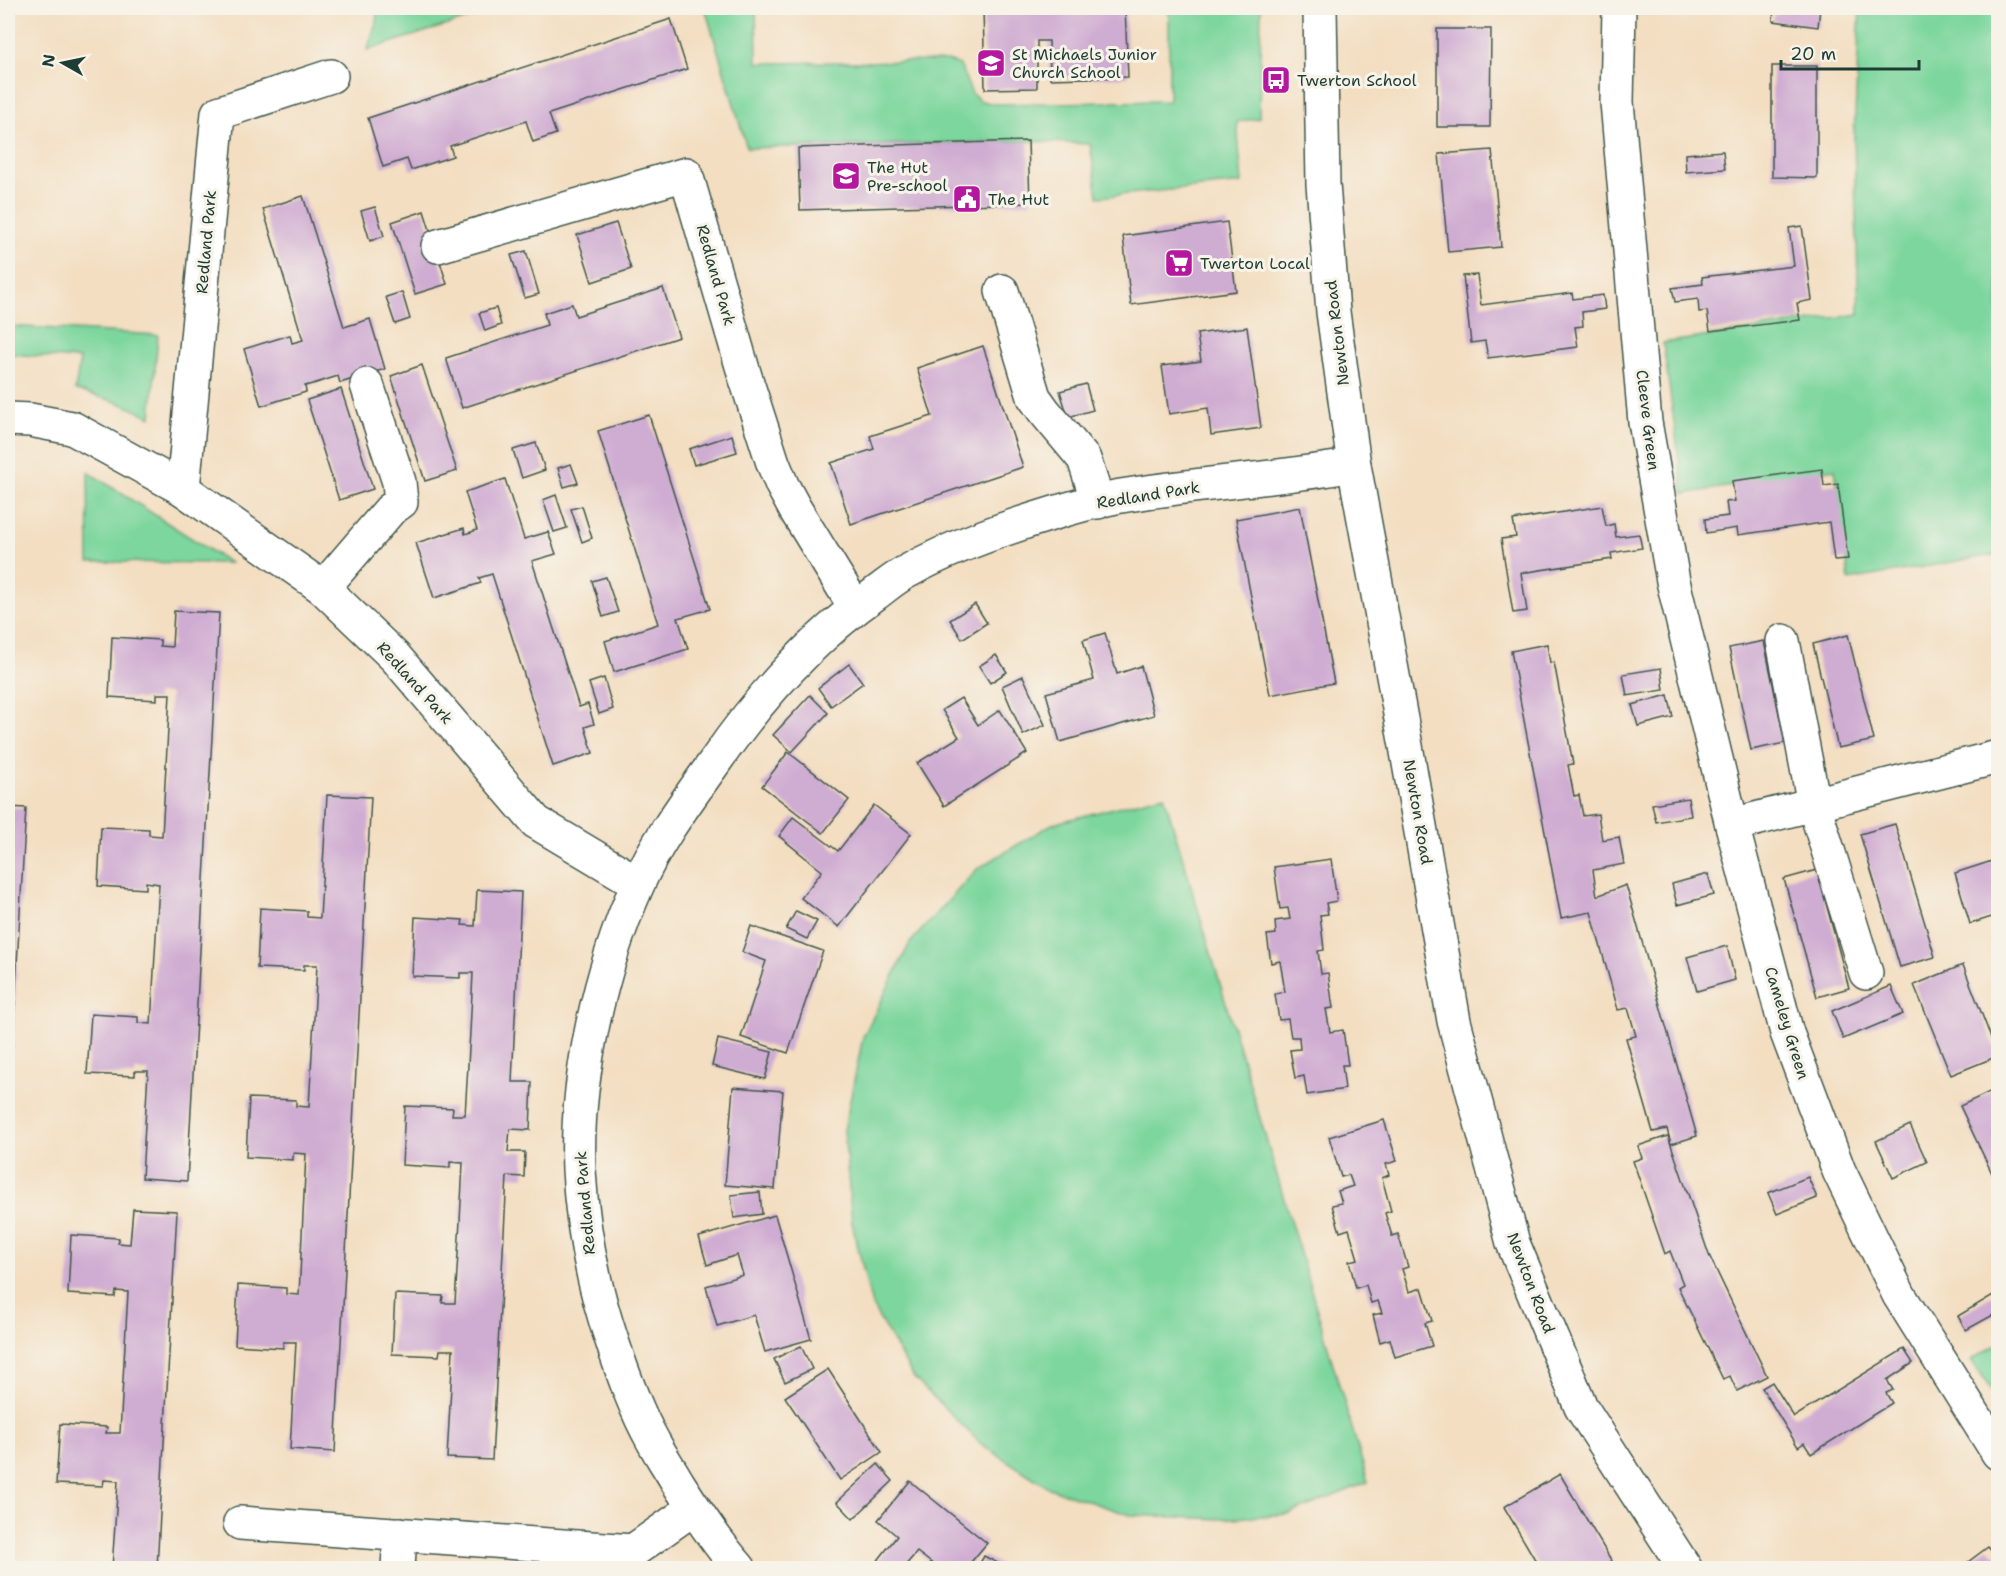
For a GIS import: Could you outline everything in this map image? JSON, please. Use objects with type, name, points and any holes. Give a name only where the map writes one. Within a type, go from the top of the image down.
[{"type":"street","name":"Newton Road","points":[[1320,8],[1323,184],[1333,312],[1354,465],[1454,1021],[1513,1243],[1581,1407],[1686,1569]]},
{"type":"street","name":"Cleeve Green","points":[[1619,8],[1617,102],[1645,422],[1673,581],[1732,825]]},
{"type":"street","name":"Redland Park","points":[[183,489],[218,113],[332,76]]},
{"type":"street","name":"Redland Park","points":[[438,246],[686,174],[744,373],[773,463],[795,509],[855,608]]},
{"type":"street","points":[[1002,291],[1034,397],[1084,459],[1098,502]]},
{"type":"street","points":[[323,588],[390,510],[401,502],[399,482],[367,386]]},
{"type":"street","name":"Redland Park","points":[[8,419],[30,420],[72,428],[183,489],[323,588],[396,658],[536,822],[638,883]]},
{"type":"street","name":"Redland Park","points":[[739,1569],[694,1508],[652,1440],[624,1379],[592,1269],[579,1171],[579,1126],[595,1012],[617,938],[638,883],[661,841],[733,734],[767,693],[803,654],[855,608],[906,572],[949,551],[1023,522],[1119,496],[1303,474],[1354,465]]},
{"type":"street","points":[[1783,641],[1814,805],[1866,973]]},
{"type":"street","points":[[1732,825],[1998,757]]},
{"type":"street","name":"Cameley Green","points":[[1732,825],[1787,1033],[1839,1172],[1899,1295],[1998,1453]]},
{"type":"street","points":[[240,1523],[633,1551],[694,1508]]},
{"type":"street","points":[[398,1569],[400,1534]]},
{"type":"green space","points":[[376,8],[502,8],[367,50],[377,21]]},
{"type":"green space","points":[[705,8],[756,8],[757,63],[948,61],[960,65],[972,94],[981,101],[996,104],[1169,101],[1169,8],[1261,8],[1259,118],[1237,122],[1242,183],[1098,197],[1090,144],[1028,141],[747,148]]},
{"type":"green space","points":[[1860,8],[1998,8],[1998,554],[1849,580],[1835,469],[1684,494],[1663,343],[1859,314],[1854,138]]},
{"type":"green space","points":[[8,326],[158,335],[151,417],[117,402],[75,390],[80,359],[8,354]]},
{"type":"green space","points":[[88,472],[230,563],[89,562]]},
{"type":"green space","points":[[1164,795],[1368,1482],[1289,1514],[1221,1519],[1130,1515],[1049,1488],[981,1444],[914,1378],[872,1306],[852,1223],[844,1130],[863,1037],[910,943],[977,869],[1052,824]]},
{"type":"green space","points":[[1998,1344],[1998,1400],[1971,1360]]},
{"type":"building","points":[[983,8],[1125,8],[1128,77],[1050,79],[1049,41],[1037,41],[1037,88],[985,89]]},
{"type":"building","points":[[1774,8],[1820,8],[1818,27],[1773,21]]},
{"type":"building","points":[[671,19],[687,69],[549,114],[556,134],[533,142],[526,121],[450,146],[453,156],[411,170],[407,159],[383,167],[368,118]]},
{"type":"building","points":[[1437,29],[1491,29],[1490,127],[1437,127]]},
{"type":"building","points":[[1772,66],[1817,66],[1817,178],[1772,177]]},
{"type":"building","points":[[1028,141],[1030,203],[800,210],[798,148]]},
{"type":"building","points":[[1492,150],[1501,247],[1448,252],[1439,154]]},
{"type":"building","points":[[1723,151],[1725,169],[1686,172],[1685,154]]},
{"type":"building","points":[[303,196],[344,327],[370,319],[385,369],[340,383],[338,376],[305,386],[306,392],[261,406],[244,349],[290,335],[292,343],[303,340],[263,209]]},
{"type":"building","points":[[375,207],[384,236],[370,241],[361,211]]},
{"type":"building","points":[[424,211],[447,284],[415,294],[392,222]]},
{"type":"building","name":"Twerton Local","points":[[1227,222],[1236,291],[1131,305],[1123,236]]},
{"type":"building","points":[[616,223],[631,269],[592,282],[577,235]]},
{"type":"building","points":[[1802,226],[1812,300],[1797,303],[1800,320],[1710,331],[1707,311],[1699,312],[1698,299],[1675,302],[1672,288],[1703,284],[1702,277],[1794,266],[1789,228]]},
{"type":"building","points":[[526,251],[539,294],[525,298],[511,255]]},
{"type":"building","points":[[1477,275],[1481,305],[1572,293],[1573,299],[1603,295],[1605,309],[1582,312],[1583,326],[1575,327],[1578,347],[1488,358],[1485,341],[1471,343],[1463,276]]},
{"type":"building","points":[[663,288],[679,337],[462,408],[446,358],[547,325],[544,313],[572,304],[576,316]]},
{"type":"building","points":[[402,292],[410,319],[395,324],[386,297]]},
{"type":"building","points":[[496,308],[501,325],[485,331],[479,313]]},
{"type":"building","points":[[1247,327],[1261,428],[1211,435],[1208,408],[1169,414],[1162,366],[1201,361],[1197,334]]},
{"type":"building","points":[[983,346],[1023,467],[851,524],[831,463],[874,449],[870,436],[932,416],[917,368]]},
{"type":"building","points":[[422,365],[457,471],[425,481],[391,376]]},
{"type":"building","points":[[1086,384],[1093,410],[1068,417],[1060,391]]},
{"type":"building","points":[[341,389],[373,489],[339,500],[307,400]]},
{"type":"building","points":[[649,415],[710,609],[678,618],[688,649],[614,672],[605,641],[658,624],[598,431]]},
{"type":"building","points":[[732,435],[737,452],[694,465],[689,449]]},
{"type":"building","points":[[536,443],[545,470],[522,478],[513,450]]},
{"type":"building","points":[[571,464],[578,483],[564,487],[558,468]]},
{"type":"building","points":[[1822,469],[1824,486],[1838,484],[1848,559],[1834,560],[1829,522],[1738,535],[1737,528],[1706,533],[1705,519],[1728,516],[1726,502],[1735,501],[1732,481]]},
{"type":"building","points":[[505,479],[524,539],[548,532],[556,554],[532,561],[579,707],[588,704],[594,724],[585,727],[593,753],[553,766],[492,574],[479,578],[481,583],[434,598],[416,543],[464,528],[465,534],[477,530],[465,492]]},
{"type":"building","points":[[556,495],[567,528],[554,532],[543,500]]},
{"type":"building","points":[[582,506],[592,538],[582,542],[571,509]]},
{"type":"building","points":[[1602,506],[1606,526],[1614,524],[1616,537],[1639,534],[1642,548],[1611,553],[1612,559],[1521,573],[1527,611],[1513,613],[1501,539],[1516,537],[1513,520]]},
{"type":"building","points":[[1300,507],[1334,683],[1270,695],[1236,519]]},
{"type":"building","points":[[606,577],[618,612],[603,617],[592,581]]},
{"type":"building","points":[[975,604],[987,623],[962,639],[950,620]]},
{"type":"building","points":[[174,611],[219,613],[187,1181],[142,1178],[148,1071],[135,1071],[135,1076],[87,1074],[91,1014],[138,1017],[138,1023],[151,1024],[159,884],[146,882],[146,889],[98,886],[101,827],[149,829],[149,835],[162,836],[170,694],[157,694],[157,700],[109,697],[112,637],[160,640],[160,646],[172,647]]},
{"type":"building","points":[[1105,633],[1117,674],[1141,666],[1154,715],[1060,742],[1046,693],[1094,680],[1083,640]]},
{"type":"building","points":[[1848,635],[1874,740],[1838,748],[1813,644]]},
{"type":"building","points":[[1764,641],[1785,743],[1751,750],[1729,648]]},
{"type":"building","points":[[1547,644],[1550,663],[1554,662],[1573,764],[1568,765],[1574,796],[1579,795],[1583,816],[1598,814],[1602,840],[1619,837],[1624,864],[1593,870],[1597,896],[1626,885],[1697,1136],[1671,1144],[1667,1129],[1653,1132],[1626,1038],[1636,1036],[1628,1008],[1618,1010],[1591,912],[1561,918],[1511,651]]},
{"type":"building","points":[[996,655],[1007,672],[990,683],[979,666]]},
{"type":"building","points":[[849,664],[863,683],[831,706],[818,688]]},
{"type":"building","points":[[1661,668],[1664,690],[1627,696],[1623,674]]},
{"type":"building","points":[[1023,676],[1045,725],[1023,735],[1002,686]]},
{"type":"building","points":[[604,678],[613,709],[599,714],[589,683]]},
{"type":"building","points":[[810,695],[828,713],[792,752],[773,735]]},
{"type":"building","points":[[1668,695],[1673,717],[1638,726],[1632,705]]},
{"type":"building","points":[[961,698],[978,725],[1000,710],[1027,753],[944,806],[917,763],[959,737],[942,710]]},
{"type":"building","points":[[788,752],[849,800],[823,833],[762,786]]},
{"type":"building","points":[[327,795],[371,797],[335,1452],[290,1449],[296,1342],[283,1342],[283,1348],[235,1345],[238,1285],[286,1288],[286,1294],[299,1295],[306,1154],[293,1153],[293,1160],[246,1157],[249,1098],[296,1100],[296,1106],[309,1107],[317,965],[304,965],[304,970],[257,968],[260,908],[307,911],[307,917],[320,918]]},
{"type":"building","points":[[1688,798],[1691,816],[1656,822],[1652,804]]},
{"type":"building","points":[[874,805],[911,834],[839,927],[801,898],[822,871],[779,836],[793,817],[838,851]]},
{"type":"building","points":[[8,807],[26,808],[9,1104],[8,1104]]},
{"type":"building","points":[[1895,824],[1935,957],[1900,967],[1860,834]]},
{"type":"building","points":[[1331,859],[1337,901],[1326,903],[1328,914],[1320,915],[1324,950],[1318,951],[1321,974],[1328,973],[1333,1008],[1326,1009],[1330,1032],[1343,1030],[1348,1065],[1342,1065],[1345,1089],[1307,1095],[1304,1076],[1295,1078],[1290,1050],[1300,1049],[1299,1037],[1291,1037],[1288,1019],[1279,1020],[1275,994],[1285,992],[1280,961],[1271,963],[1267,935],[1276,934],[1275,921],[1290,919],[1288,908],[1280,909],[1274,867]]},
{"type":"building","points":[[1998,859],[1998,915],[1970,924],[1955,873]]},
{"type":"building","points":[[1817,870],[1849,988],[1817,997],[1784,879]]},
{"type":"building","points":[[1708,874],[1714,895],[1677,905],[1672,884]]},
{"type":"building","points":[[477,890],[521,892],[512,1082],[532,1082],[530,1130],[510,1129],[508,1152],[525,1152],[524,1177],[507,1176],[492,1460],[447,1458],[453,1350],[440,1350],[439,1356],[392,1354],[395,1294],[443,1296],[442,1303],[455,1303],[463,1163],[450,1162],[450,1168],[402,1165],[405,1106],[453,1108],[452,1115],[465,1115],[470,1032],[473,973],[460,973],[460,978],[412,976],[415,917],[463,920],[462,925],[475,926]]},
{"type":"building","points":[[796,911],[817,921],[807,939],[786,929]]},
{"type":"building","points":[[751,926],[823,951],[788,1053],[741,1037],[766,961],[742,952]]},
{"type":"building","points":[[1727,946],[1735,980],[1697,991],[1687,957]]},
{"type":"building","points":[[1963,965],[1998,1056],[1951,1075],[1914,985]]},
{"type":"building","points":[[1891,986],[1903,1014],[1843,1039],[1832,1011]]},
{"type":"building","points":[[718,1039],[772,1052],[765,1079],[712,1066]]},
{"type":"building","points":[[733,1087],[783,1091],[775,1189],[725,1185]]},
{"type":"building","points":[[1998,1088],[1998,1186],[1960,1106]]},
{"type":"building","points":[[1384,1120],[1397,1161],[1386,1164],[1389,1175],[1382,1178],[1391,1211],[1385,1213],[1392,1236],[1398,1234],[1408,1267],[1402,1269],[1409,1292],[1422,1288],[1432,1321],[1425,1323],[1432,1346],[1395,1357],[1390,1339],[1380,1342],[1373,1315],[1382,1313],[1378,1301],[1371,1303],[1366,1285],[1356,1288],[1349,1261],[1358,1259],[1349,1229],[1340,1232],[1332,1205],[1342,1203],[1338,1191],[1353,1186],[1349,1175],[1341,1177],[1329,1137]]},
{"type":"building","points":[[1910,1125],[1927,1162],[1893,1178],[1876,1141]]},
{"type":"building","points":[[1668,1136],[1709,1255],[1767,1376],[1737,1391],[1730,1376],[1723,1379],[1678,1287],[1683,1284],[1670,1251],[1665,1254],[1633,1161],[1642,1158],[1638,1146]]},
{"type":"building","points":[[1808,1177],[1817,1198],[1777,1214],[1768,1193]]},
{"type":"building","points":[[760,1192],[762,1214],[734,1218],[731,1195]]},
{"type":"building","points":[[133,1209],[177,1211],[157,1568],[112,1568],[118,1481],[104,1480],[103,1486],[56,1484],[60,1424],[107,1427],[106,1433],[120,1433],[128,1292],[116,1291],[115,1297],[68,1294],[71,1235],[119,1238],[118,1243],[130,1244]]},
{"type":"building","points":[[775,1215],[811,1339],[765,1352],[754,1315],[717,1326],[706,1286],[743,1275],[737,1255],[707,1265],[699,1237]]},
{"type":"building","points":[[1998,1292],[1998,1325],[1993,1315],[1966,1330],[1958,1316]]},
{"type":"building","points":[[801,1346],[812,1369],[785,1382],[774,1359]]},
{"type":"building","points":[[1904,1349],[1913,1363],[1887,1380],[1893,1390],[1886,1393],[1892,1403],[1811,1454],[1804,1443],[1798,1447],[1762,1388],[1772,1382],[1794,1417]]},
{"type":"building","points":[[828,1369],[882,1452],[840,1480],[785,1397]]},
{"type":"building","points":[[878,1464],[893,1481],[853,1519],[837,1502]]},
{"type":"building","points":[[1560,1474],[1616,1568],[1540,1568],[1504,1507]]},
{"type":"building","points":[[910,1481],[987,1543],[966,1568],[938,1568],[917,1552],[903,1568],[872,1568],[897,1536],[878,1520]]},
{"type":"building","points":[[1988,1547],[1995,1555],[1998,1552],[1998,1568],[1960,1568]]},
{"type":"building","points":[[984,1556],[1007,1568],[977,1568]]},
{"type":"place","name":"St Michaels Junior Church School","points":[[991,63]]},
{"type":"place","name":"Twerton School","points":[[1276,80]]},
{"type":"place","name":"The Hut Pre-school","points":[[846,176]]},
{"type":"place","name":"The Hut","points":[[967,199]]},
{"type":"place","name":"Twerton Local","points":[[1179,263]]}]
